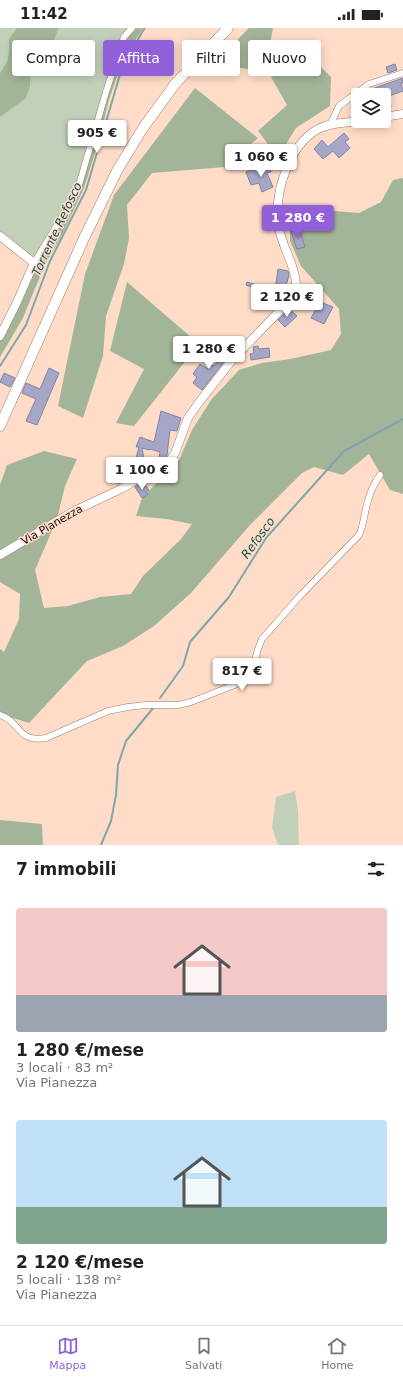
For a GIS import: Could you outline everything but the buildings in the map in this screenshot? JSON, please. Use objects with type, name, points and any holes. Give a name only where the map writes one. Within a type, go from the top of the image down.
[{"type":"highway","points":[[0,426],[85,236],[118,169],[143,128],[175,84],[228,28]]},
{"type":"street","points":[[0,336],[34,263],[77,192],[106,92],[124,37],[132,28]]},
{"type":"street","points":[[331,123],[339,106],[369,84],[403,73]]},
{"type":"street","points":[[391,116],[403,114]]},
{"type":"street","name":"Via Pianezza","points":[[0,555],[74,511],[123,488],[142,476],[167,465],[175,453],[188,418],[200,401],[233,359],[292,298],[297,285],[279,229],[277,206],[281,184],[287,168],[306,137],[319,128],[331,123],[351,122]]},
{"type":"street","points":[[0,236],[34,263]]},
{"type":"street","points":[[0,715],[10,720],[18,731],[30,739],[38,740],[46,738],[108,711],[146,705],[178,705],[242,682],[253,668],[262,639],[299,597],[359,535],[362,530],[367,502],[380,475]]},
{"type":"green space","points":[[0,28],[17,28],[9,39],[7,62],[0,73]]},
{"type":"green space","points":[[17,28],[59,28],[54,40],[12,40],[12,76],[31,76],[30,86],[26,98],[0,117],[0,73],[7,62],[9,39]]},
{"type":"green space","points":[[59,28],[133,28],[128,40],[103,40],[103,76],[114,76],[93,131],[81,185],[33,265],[0,235],[0,117],[30,86],[31,76],[95,76],[95,40],[54,40]]},
{"type":"green space","points":[[133,28],[143,28],[135,40],[125,40]]},
{"type":"green space","points":[[249,28],[273,28],[271,40],[248,40],[248,69],[240,68],[240,40],[237,40]]},
{"type":"green space","points":[[321,67],[331,77],[330,106],[296,128],[278,157],[258,131],[287,105],[271,77],[321,76]]},
{"type":"green space","points":[[112,76],[117,76],[84,188],[61,237],[48,259],[23,318],[0,357],[0,334],[31,273],[81,185],[97,110],[106,93]]},
{"type":"green space","points":[[195,88],[258,138],[225,167],[152,173],[127,205],[129,238],[124,264],[106,316],[103,356],[83,418],[58,406],[85,274],[114,195]]},
{"type":"green space","points":[[403,178],[403,494],[390,490],[369,454],[343,475],[314,467],[302,473],[250,525],[191,593],[154,626],[123,646],[87,661],[29,723],[0,714],[0,649],[4,652],[19,619],[20,594],[0,582],[0,485],[7,465],[44,451],[77,459],[65,486],[57,519],[35,570],[44,608],[68,606],[100,597],[131,594],[143,576],[181,539],[192,524],[166,519],[136,516],[142,498],[179,460],[192,430],[211,400],[239,370],[262,363],[290,359],[331,350],[341,334],[339,309],[301,266],[290,241],[290,212],[334,211],[359,213],[381,202],[393,180]]},
{"type":"green space","points":[[127,282],[199,344],[134,426],[116,423],[144,369],[110,351]]},
{"type":"green space","points":[[295,791],[298,811],[299,845],[278,845],[272,828],[276,797]]},
{"type":"green space","points":[[0,820],[42,824],[43,845],[0,845]]},
{"type":"waterway","name":"Torrente Refosco","points":[[0,366],[26,325],[50,261],[86,190],[121,71],[145,28]]},
{"type":"waterway","name":"Refosco","points":[[160,698],[183,666],[190,642],[229,597],[266,538],[344,451],[403,419]]},
{"type":"waterway","name":"Refosco","points":[[101,845],[111,821],[116,795],[118,765],[126,741],[154,707]]}]
